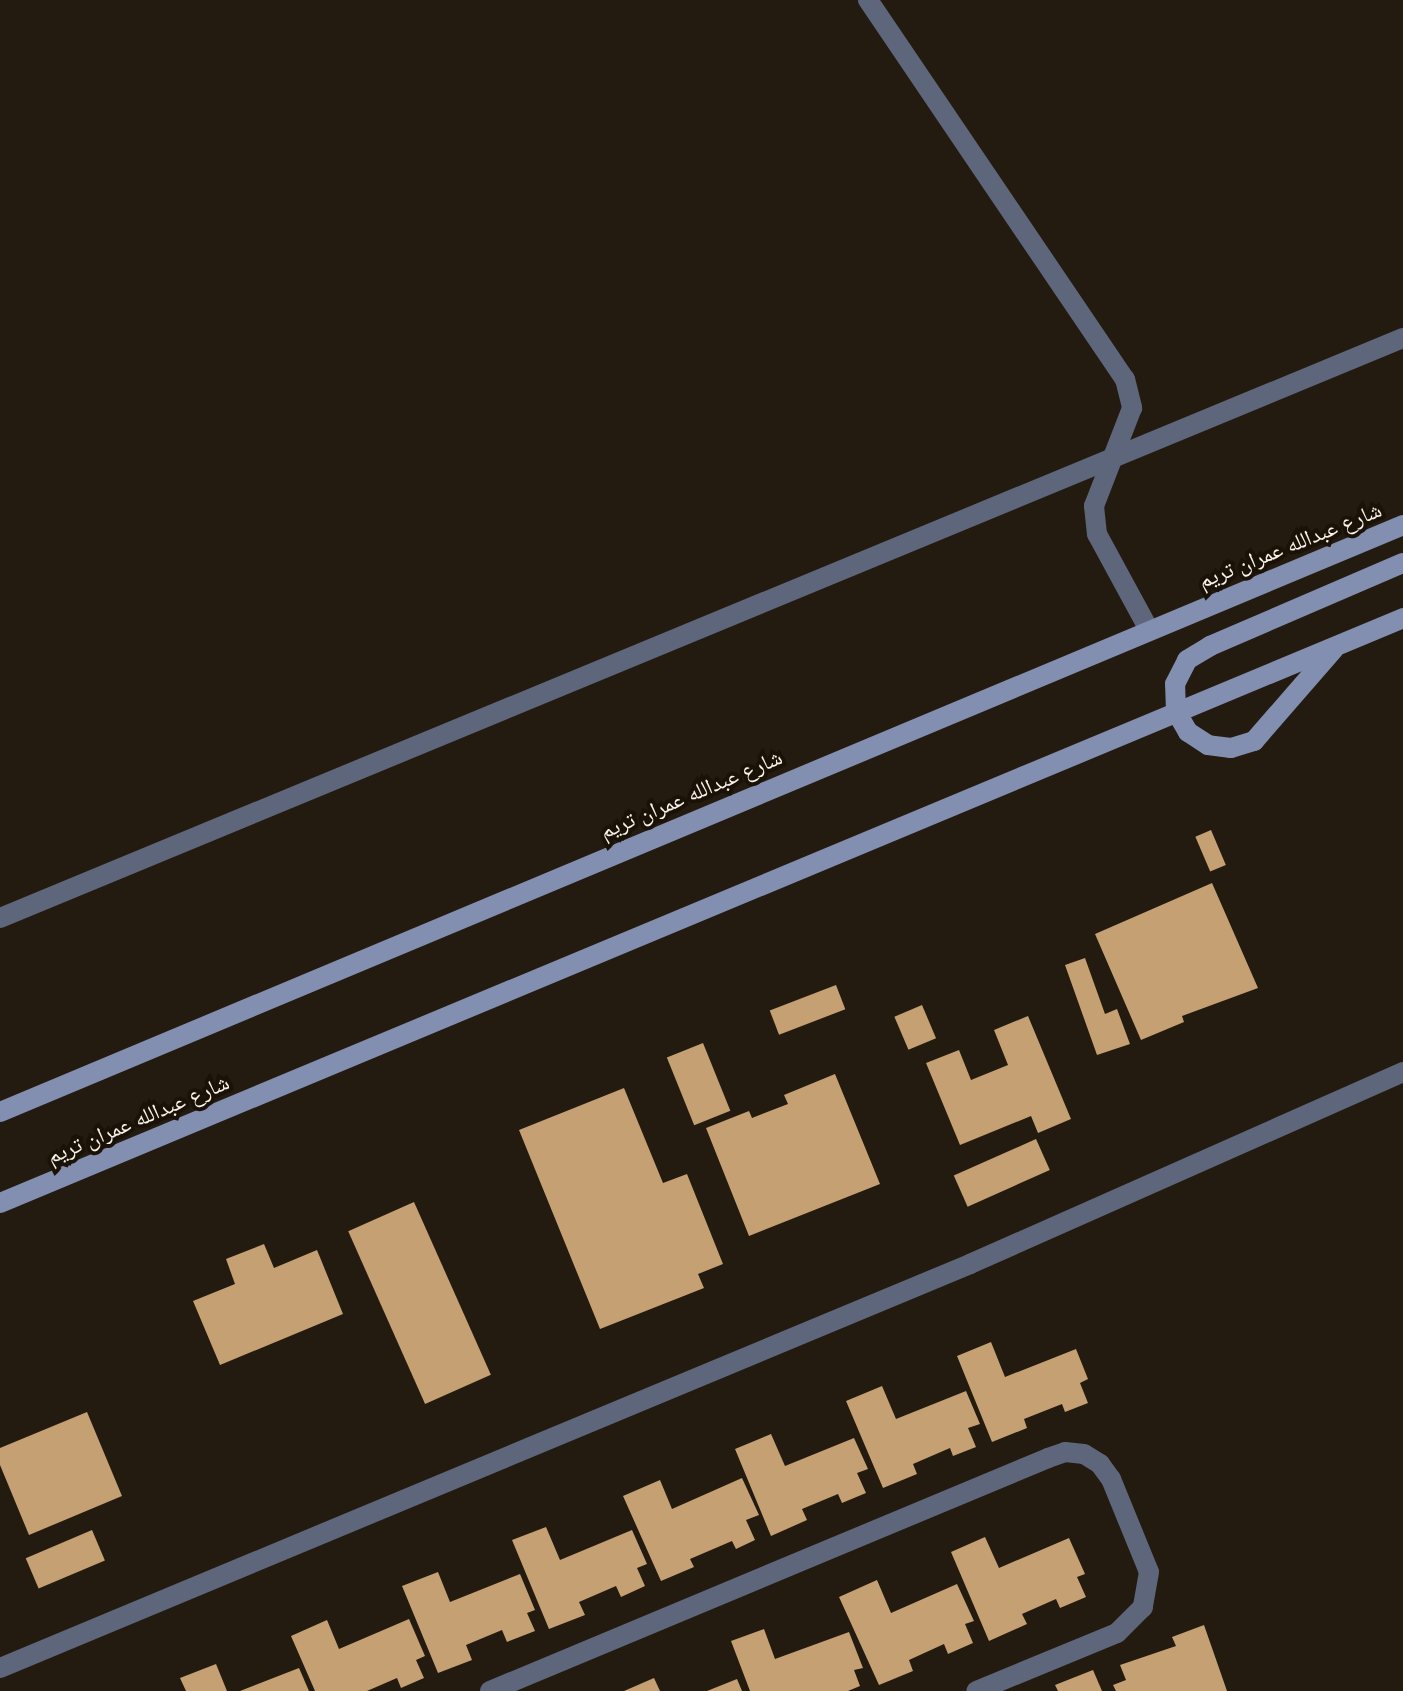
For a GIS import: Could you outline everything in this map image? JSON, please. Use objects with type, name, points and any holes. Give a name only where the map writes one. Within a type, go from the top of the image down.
[{"type":"street","points":[[868,0],[1125,379],[1132,408],[1116,456],[1094,506],[1097,534],[1148,628]]},
{"type":"street","points":[[0,918],[1403,338]]},
{"type":"street","name":"شارع عبدالله عمران تريم","points":[[0,1112],[1148,628],[1403,525]]},
{"type":"street","points":[[1338,645],[1254,741],[1231,748],[1208,745],[1188,732],[1176,711],[1175,684],[1187,660],[1210,646],[1403,563]]},
{"type":"street","name":"شارع عبدالله عمران تريم","points":[[0,1203],[1403,618]]},
{"type":"street","points":[[0,1668],[955,1270],[1403,1072]]},
{"type":"street","points":[[490,1691],[1048,1458],[1065,1452],[1084,1454],[1111,1479],[1149,1572],[1143,1607],[1117,1633],[976,1691]]},
{"type":"building","points":[[1211,830],[1226,865],[1210,872],[1195,837]]},
{"type":"building","points":[[1212,883],[1258,988],[1182,1016],[1184,1022],[1141,1040],[1095,934]]},
{"type":"building","points":[[1085,958],[1105,1014],[1117,1009],[1130,1044],[1097,1055],[1065,965]]},
{"type":"building","points":[[836,985],[845,1009],[779,1035],[770,1010]]},
{"type":"building","points":[[922,1005],[936,1038],[908,1050],[894,1017]]},
{"type":"building","points":[[1028,1016],[1071,1119],[1038,1133],[1031,1116],[960,1145],[926,1063],[959,1050],[971,1080],[1008,1065],[994,1030]]},
{"type":"building","points":[[703,1043],[730,1111],[694,1125],[667,1058]]},
{"type":"building","points":[[835,1074],[880,1184],[749,1236],[706,1128],[749,1111],[752,1118],[788,1104],[784,1095]]},
{"type":"building","points":[[624,1088],[663,1183],[687,1174],[723,1264],[698,1274],[704,1288],[600,1329],[519,1130]]},
{"type":"building","points":[[1036,1139],[1050,1170],[968,1207],[954,1176]]},
{"type":"building","points":[[414,1202],[491,1375],[425,1404],[348,1231]]},
{"type":"building","points":[[264,1244],[274,1268],[317,1250],[343,1314],[220,1365],[193,1301],[235,1284],[226,1259]]},
{"type":"building","points":[[991,1342],[1005,1377],[1076,1349],[1088,1379],[1080,1383],[1088,1403],[1065,1412],[1062,1404],[1024,1419],[1027,1428],[992,1442],[957,1356]]},
{"type":"building","points":[[882,1386],[896,1419],[966,1391],[980,1424],[968,1428],[976,1447],[953,1456],[950,1448],[913,1464],[917,1474],[883,1488],[846,1401]]},
{"type":"building","points":[[87,1412],[122,1496],[29,1535],[0,1465],[0,1448]]},
{"type":"building","points":[[771,1434],[785,1466],[854,1438],[868,1469],[857,1473],[866,1493],[842,1503],[838,1494],[802,1509],[807,1520],[771,1536],[735,1449]]},
{"type":"building","points":[[742,1478],[759,1515],[746,1520],[755,1540],[736,1549],[732,1541],[690,1559],[694,1567],[661,1581],[623,1496],[660,1480],[672,1509]]},
{"type":"building","points":[[546,1527],[560,1560],[632,1530],[647,1564],[637,1568],[645,1586],[621,1597],[616,1586],[579,1602],[585,1615],[549,1629],[512,1540]]},
{"type":"building","points":[[92,1530],[105,1560],[39,1589],[26,1558]]},
{"type":"building","points":[[985,1537],[999,1568],[1069,1538],[1085,1574],[1077,1577],[1086,1597],[1060,1608],[1056,1599],[1022,1614],[1027,1624],[989,1641],[951,1552]]},
{"type":"building","points":[[438,1572],[450,1602],[520,1574],[535,1610],[527,1613],[535,1631],[507,1642],[502,1630],[466,1645],[472,1660],[438,1673],[402,1586]]},
{"type":"building","points":[[877,1580],[891,1613],[957,1584],[974,1621],[965,1624],[973,1643],[948,1654],[944,1644],[909,1660],[913,1671],[879,1685],[839,1597]]},
{"type":"building","points":[[409,1619],[425,1656],[416,1660],[424,1678],[401,1688],[397,1678],[367,1691],[315,1691],[291,1636],[327,1620],[339,1649]]},
{"type":"building","points":[[1204,1625],[1227,1691],[1116,1691],[1113,1685],[1126,1680],[1120,1665],[1176,1646],[1172,1637]]},
{"type":"building","points":[[764,1629],[775,1659],[849,1632],[863,1668],[854,1670],[860,1686],[848,1691],[750,1691],[731,1641]]},
{"type":"building","points":[[216,1664],[227,1691],[186,1691],[180,1678]]},
{"type":"building","points":[[299,1668],[309,1691],[240,1691]]},
{"type":"building","points":[[1093,1670],[1102,1691],[1058,1691],[1055,1685]]},
{"type":"building","points":[[654,1678],[660,1691],[624,1691]]},
{"type":"building","points":[[737,1679],[742,1691],[707,1691]]}]
